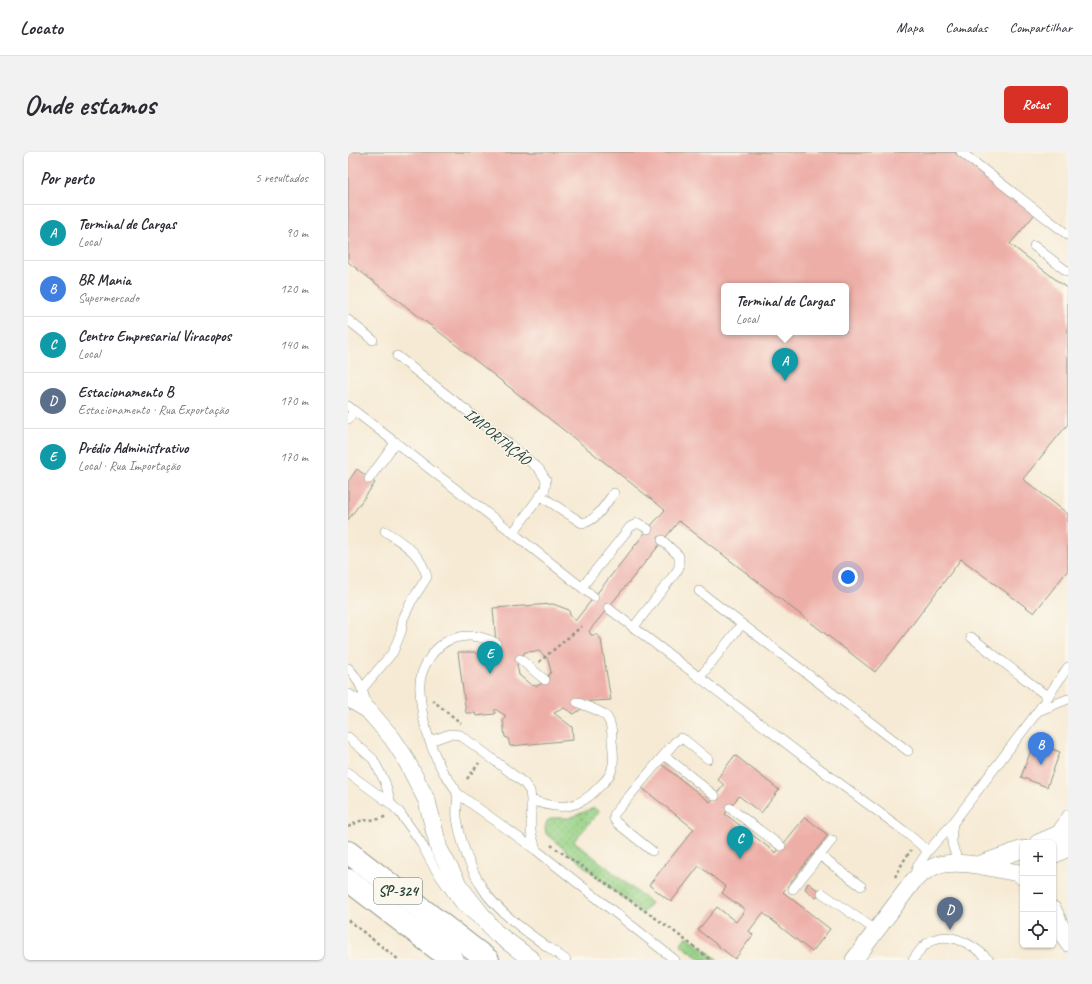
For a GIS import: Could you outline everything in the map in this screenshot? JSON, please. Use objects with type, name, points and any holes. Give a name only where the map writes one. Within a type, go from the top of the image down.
[{"type":"main road","name":"SP-324","points":[[348,852],[488,960]]},
{"type":"main road","points":[[348,880],[452,960]]},
{"type":"street","points":[[355,693],[392,738],[404,756],[422,789],[427,801],[439,849],[460,886],[496,932],[532,960]]},
{"type":"street","points":[[1056,854],[1068,848]]},
{"type":"street","points":[[976,866],[1020,850]]},
{"type":"street","points":[[854,960],[914,880],[927,870],[937,865],[959,864],[1020,873]]},
{"type":"street","points":[[1054,912],[1067,939]]},
{"type":"lane","points":[[961,152],[1068,235]]},
{"type":"lane","points":[[1034,246],[1068,272]]},
{"type":"lane","points":[[348,320],[372,340]]},
{"type":"lane","name":"IMPORTAÇÃO","points":[[397,356],[539,469],[546,480],[545,489],[513,532]]},
{"type":"lane","points":[[348,419],[351,409],[513,532],[594,597]]},
{"type":"lane","points":[[369,479],[396,442]]},
{"type":"lane","points":[[540,496],[582,523],[588,522],[594,518],[614,493]]},
{"type":"lane","points":[[582,587],[630,527],[638,524],[648,529]]},
{"type":"lane","points":[[355,693],[393,652],[401,632],[403,619],[411,602],[427,577],[417,555],[385,531]]},
{"type":"lane","points":[[633,628],[657,599],[679,567],[679,556],[662,540]]},
{"type":"lane","points":[[700,592],[908,751]]},
{"type":"lane","points":[[608,608],[903,830],[928,851]]},
{"type":"lane","points":[[700,677],[742,624]]},
{"type":"lane","points":[[496,643],[479,636],[455,638],[444,643],[429,659],[421,674],[419,689],[424,722],[441,769],[457,792],[536,850],[675,960]]},
{"type":"lane","points":[[971,637],[1048,697]]},
{"type":"lane","points":[[520,660],[545,680]]},
{"type":"lane","points":[[914,880],[917,867],[928,851],[953,823],[1038,711],[1068,667]]},
{"type":"lane","points":[[348,668],[352,672],[355,693]]},
{"type":"lane","points":[[1038,711],[1068,699]]},
{"type":"lane","points":[[531,800],[545,805],[577,805],[589,798],[609,777],[613,767],[611,729],[609,721],[604,715],[577,702]]},
{"type":"lane","points":[[430,741],[450,734],[460,735],[524,783],[530,791],[531,832],[536,850]]},
{"type":"lane","points":[[348,737],[373,759],[385,782],[391,804]]},
{"type":"lane","points":[[652,851],[617,823],[613,819],[613,816],[675,742],[681,738],[708,759]]},
{"type":"lane","points":[[664,755],[715,796]]},
{"type":"lane","points":[[348,773],[391,804],[400,813],[420,841],[435,869],[461,906],[496,932]]},
{"type":"lane","points":[[457,792],[457,816],[467,859],[484,890],[501,911],[566,960]]},
{"type":"lane","points":[[730,808],[782,846]]},
{"type":"lane","points":[[1053,836],[1068,814]]},
{"type":"lane","points":[[953,823],[951,838],[953,849],[959,864]]},
{"type":"lane","points":[[793,889],[805,880],[807,866],[832,840]]},
{"type":"lane","points":[[819,855],[861,886]]},
{"type":"lane","points":[[822,893],[877,931]]},
{"type":"lane","points":[[913,960],[923,947],[934,940],[950,937],[963,941],[979,951],[989,960]]},
{"type":"path","points":[[542,660],[582,626]]},
{"type":"path","points":[[467,779],[480,762]]},
{"type":"path","points":[[348,827],[360,821],[379,819],[390,815]]},
{"type":"path","points":[[547,842],[671,929],[711,960]]},
{"type":"path","points":[[348,920],[399,960]]},
{"type":"green space","points":[[594,808],[599,812],[574,841],[651,903],[642,914],[546,834],[545,828],[547,821],[553,818],[569,818]]},
{"type":"green space","points":[[687,936],[718,960],[701,960],[680,944]]},
{"type":"building","points":[[348,152],[954,152],[1035,214],[1010,244],[1068,289],[1068,424],[1023,479],[1068,514],[1068,570],[1034,613],[961,559],[875,672],[679,521],[589,631],[591,635],[598,635],[601,640],[611,700],[577,702],[583,708],[574,714],[564,708],[554,713],[572,727],[573,740],[510,746],[508,738],[505,737],[503,721],[506,716],[495,709],[495,714],[476,716],[475,713],[466,713],[458,652],[474,652],[495,664],[495,656],[490,651],[496,643],[493,608],[553,604],[569,610],[570,615],[575,621],[648,529],[665,510],[348,262]],"holes":[[[539,651],[548,659],[551,672],[543,683],[537,686],[531,685],[519,675],[517,665],[525,652]]]},
{"type":"building","points":[[357,469],[375,483],[348,520],[348,482]]},
{"type":"building","points":[[1034,742],[1060,752],[1047,787],[1021,777]]},
{"type":"building","points":[[735,755],[779,790],[761,813],[739,796],[725,814],[776,853],[805,817],[828,835],[783,892],[830,929],[812,952],[763,913],[749,931],[753,935],[735,959],[698,930],[717,907],[736,922],[745,910],[722,893],[726,887],[699,866],[671,902],[649,885],[694,829],[642,788],[661,764],[710,802],[724,785],[717,779]]},
{"type":"building","points":[[808,883],[822,893],[816,898],[805,889]]},
{"type":"place","name":"Terminal de Cargas","points":[[785,381]]},
{"type":"place","name":"Prédio Administrativo","points":[[490,674]]},
{"type":"place","name":"BR Mania","points":[[1041,765]]},
{"type":"place","name":"Centro Empresarial Viracopos","points":[[740,859]]},
{"type":"place","name":"Estacionamento B","points":[[950,930]]}]
